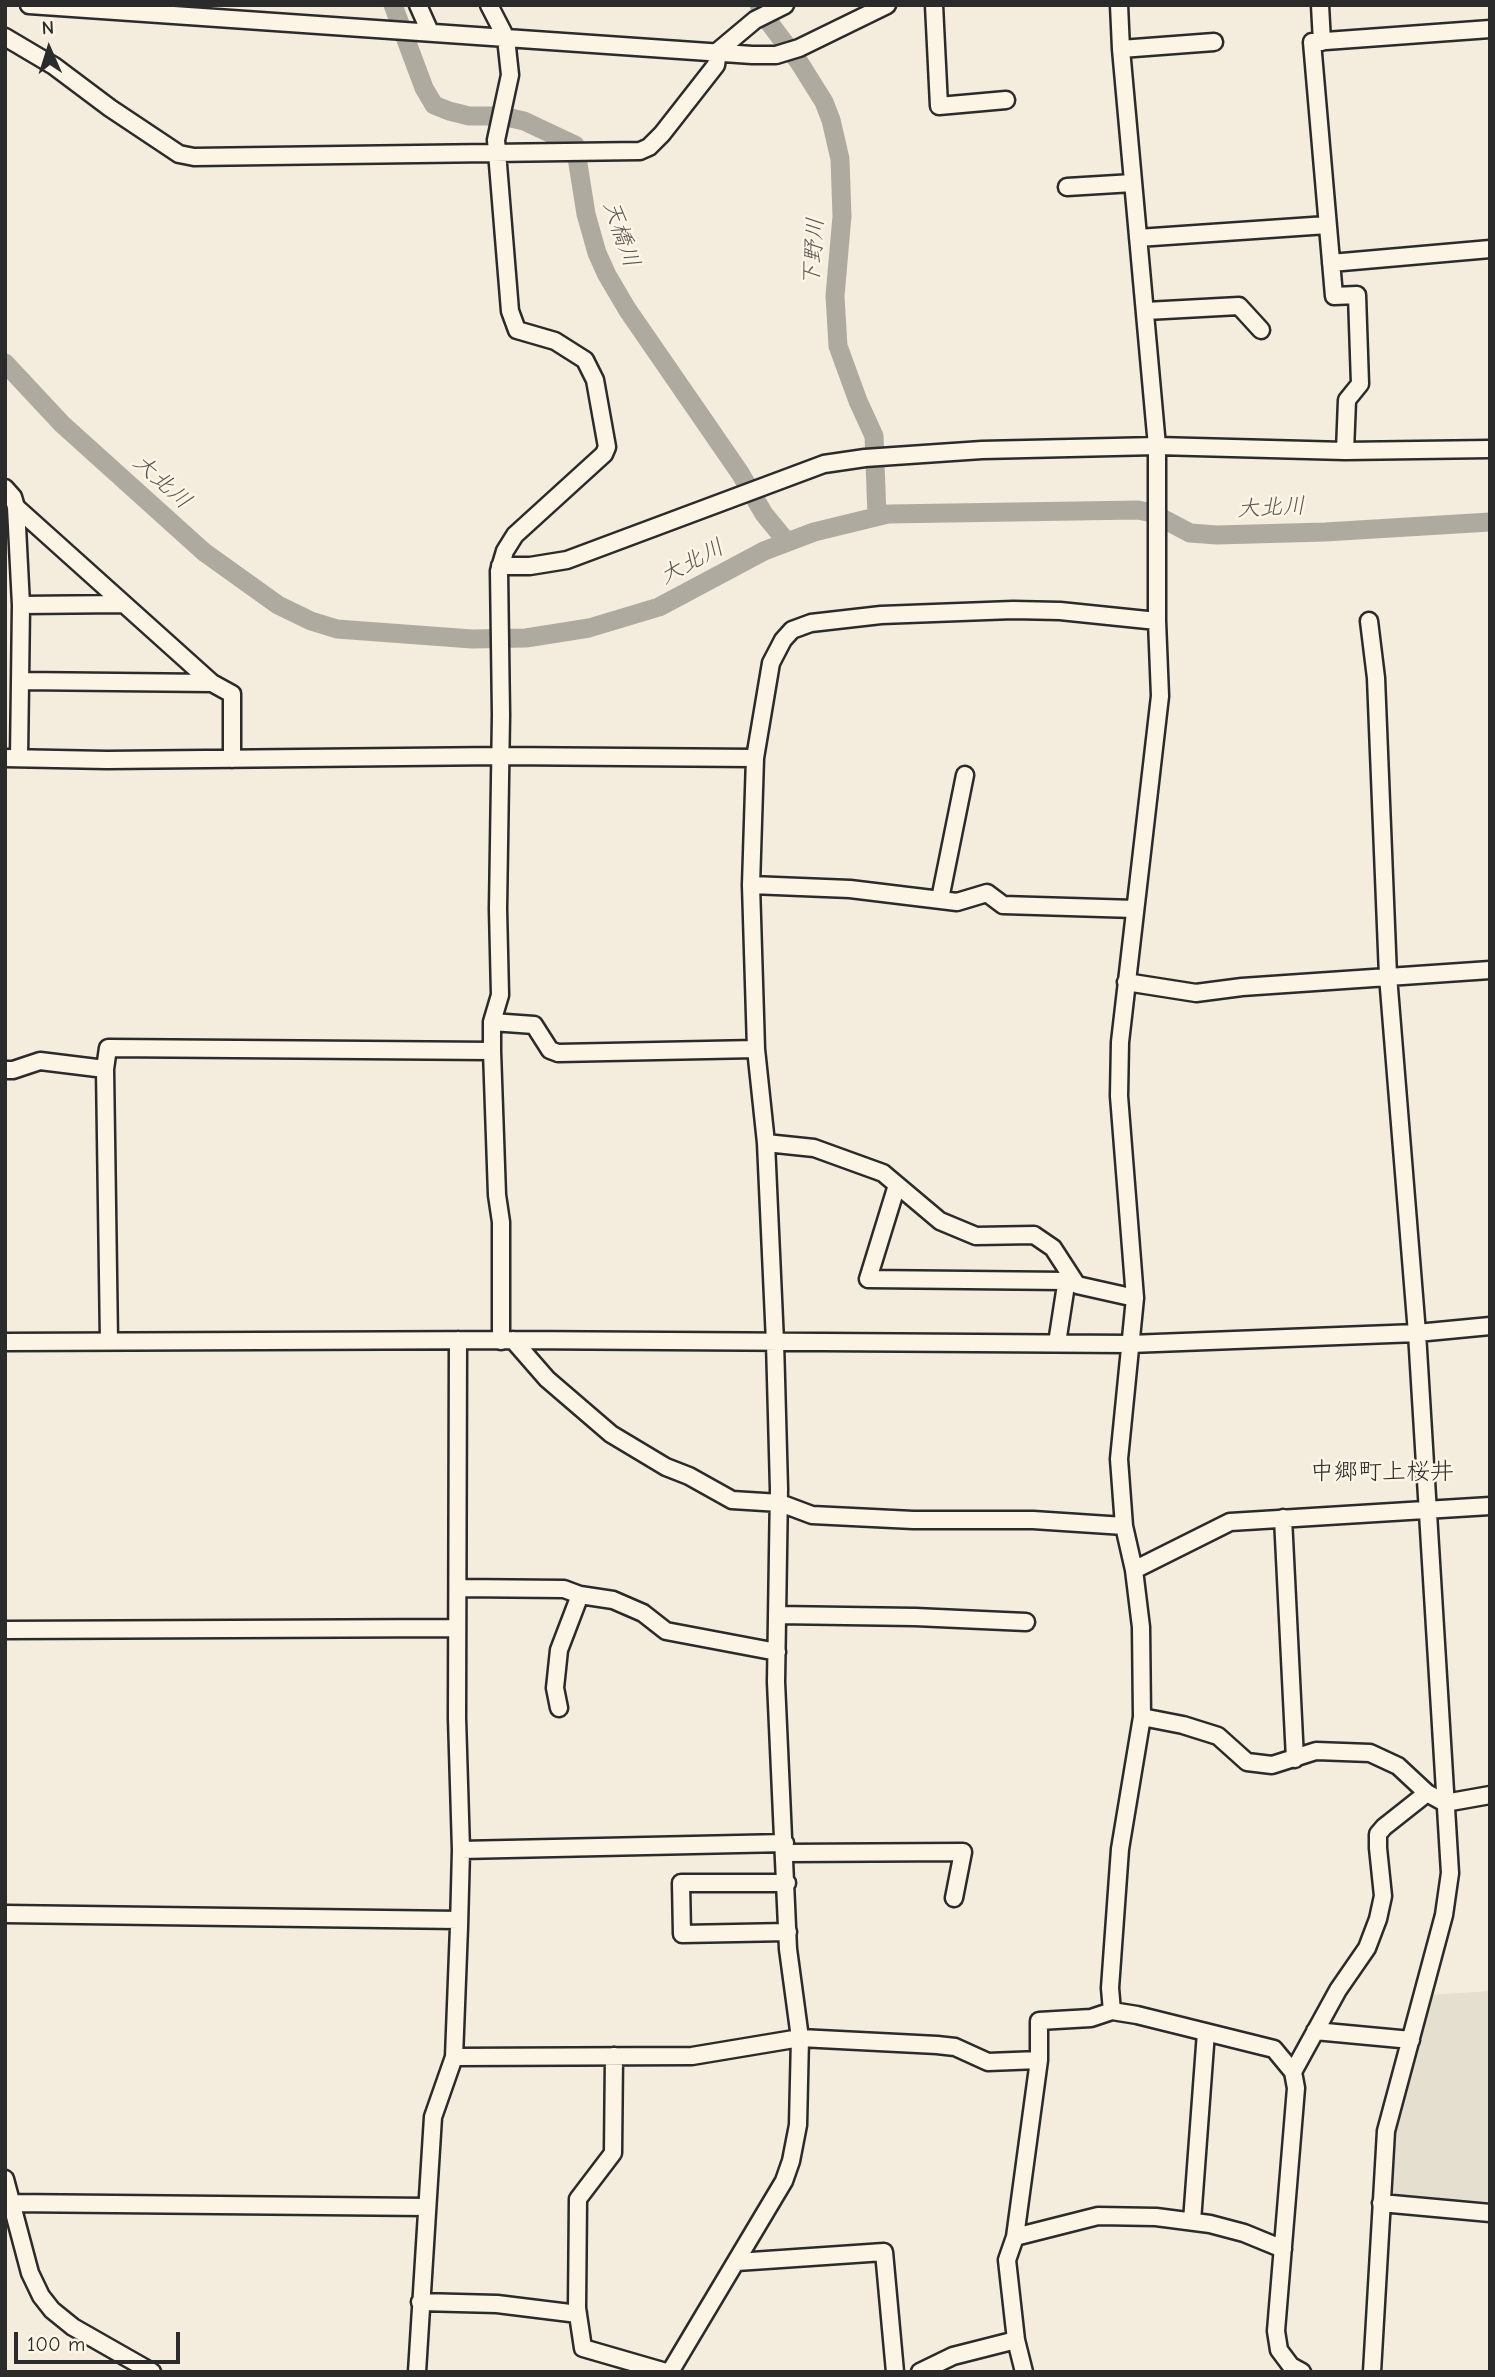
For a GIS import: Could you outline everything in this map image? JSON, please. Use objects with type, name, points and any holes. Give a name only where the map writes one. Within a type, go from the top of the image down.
[{"type":"street","points":[[29,5],[752,55],[789,51],[887,5]]},
{"type":"street","points":[[418,5],[430,32]]},
{"type":"street","points":[[489,5],[506,38],[510,75],[496,140],[510,311],[517,331],[555,341],[585,360],[595,380],[607,447],[591,467],[515,535],[505,551],[499,569],[500,995],[492,1022],[492,1051],[497,1195],[501,1222],[507,1340],[547,1379],[622,1441],[666,1468],[689,1476],[732,1500],[779,1503],[812,1515],[913,1520],[1033,1520],[1124,1526]]},
{"type":"street","points":[[934,5],[939,106],[1006,100]]},
{"type":"street","points":[[1112,2011],[1110,1988],[1119,1849],[1142,1717],[1141,1627],[1134,1570],[1124,1526],[1119,1459],[1135,1298],[1119,1096],[1120,1042],[1160,696],[1157,450],[1119,5]]},
{"type":"street","points":[[1320,5],[1322,42]]},
{"type":"street","points":[[5,37],[42,59],[179,154],[194,157],[640,151],[649,147],[716,65],[718,51],[755,20],[779,8]]},
{"type":"street","points":[[1345,451],[1347,400],[1360,384],[1357,295],[1334,296],[1312,43],[1490,29]]},
{"type":"street","points":[[1121,49],[1214,42]]},
{"type":"street","points":[[1067,187],[1133,183]]},
{"type":"street","points":[[1138,238],[1327,225]]},
{"type":"street","points":[[1331,263],[1490,249]]},
{"type":"street","points":[[1146,311],[1239,306],[1261,330]]},
{"type":"street","points":[[499,569],[567,560],[824,464],[873,457],[982,450],[1490,449]]},
{"type":"street","points":[[5,488],[16,507],[21,605],[20,681],[12,758],[755,758]]},
{"type":"street","points":[[16,507],[212,682],[232,694],[232,760]]},
{"type":"street","points":[[21,605],[124,604]]},
{"type":"street","points":[[614,2056],[613,2152],[578,2199],[578,2314],[583,2348],[668,2372],[784,2181],[798,2125],[800,2038],[788,1932],[777,1652],[779,1503],[775,1342],[765,1143],[756,1049],[751,885],[755,758],[771,663],[792,629],[811,623],[881,615],[1013,610],[1158,614]]},
{"type":"street","points":[[1369,621],[1376,678],[1388,976],[1417,1333],[1450,1872],[1444,1915],[1386,2131],[1372,2372]]},
{"type":"street","points":[[20,681],[212,682]]},
{"type":"street","points":[[940,900],[965,775]]},
{"type":"street","points":[[751,885],[850,889],[957,902],[987,893],[1003,905],[1135,909]]},
{"type":"street","points":[[1126,982],[1196,993],[1242,987],[1490,970]]},
{"type":"street","points":[[492,1022],[534,1025],[550,1050],[558,1053],[756,1049]]},
{"type":"street","points":[[109,1341],[105,1069],[108,1048],[492,1051]]},
{"type":"street","points":[[5,1070],[13,1070],[40,1060],[105,1069]]},
{"type":"street","points":[[765,1143],[814,1148],[883,1173],[940,1221],[975,1236],[1034,1235],[1053,1248],[1067,1275],[1077,1285],[1135,1298]]},
{"type":"street","points":[[897,1185],[868,1279],[1067,1275]]},
{"type":"street","points":[[1057,1343],[1067,1275]]},
{"type":"street","points":[[5,1342],[507,1340],[1130,1344],[1417,1333],[1490,1326]]},
{"type":"street","points":[[417,2372],[433,2117],[454,2057],[460,1920],[458,1340]]},
{"type":"street","points":[[1134,1570],[1230,1522],[1490,1506]]},
{"type":"street","points":[[1283,1518],[1296,1759]]},
{"type":"street","points":[[458,1588],[564,1589],[580,1595],[613,1600],[643,1613],[666,1631],[777,1652]]},
{"type":"street","points":[[559,1708],[555,1688],[559,1650],[580,1595]]},
{"type":"street","points":[[777,1615],[1026,1622]]},
{"type":"street","points":[[5,1630],[457,1628]]},
{"type":"street","points":[[1142,1717],[1183,1725],[1218,1736],[1247,1762],[1272,1765],[1316,1751],[1370,1753],[1398,1766],[1427,1793],[1445,1803],[1490,1795]]},
{"type":"street","points":[[1293,2072],[1338,1990],[1367,1948],[1378,1920],[1383,1896],[1378,1834],[1427,1793]]},
{"type":"street","points":[[461,1850],[785,1848],[963,1852],[954,1898]]},
{"type":"street","points":[[786,1883],[681,1883],[682,1934],[788,1932]]},
{"type":"street","points":[[5,1914],[460,1920]]},
{"type":"street","points":[[1024,2372],[1016,2340],[1007,2260],[1015,2237],[1039,2060],[1039,2021],[1091,2018],[1112,2011],[1274,2049],[1293,2072],[1296,2088],[1276,2331],[1279,2350],[1293,2370]]},
{"type":"street","points":[[1315,2031],[1411,2040]]},
{"type":"street","points":[[1192,2221],[1206,2032]]},
{"type":"street","points":[[454,2057],[692,2056],[800,2038],[955,2047],[988,2062],[1039,2060]]},
{"type":"street","points":[[5,2179],[30,2273],[41,2296],[52,2310],[73,2327],[152,2372]]},
{"type":"street","points":[[10,2203],[427,2207]]},
{"type":"street","points":[[1381,2203],[1490,2213]]},
{"type":"street","points":[[1015,2237],[1098,2216],[1156,2217],[1210,2224],[1244,2233],[1283,2249]]},
{"type":"street","points":[[737,2262],[884,2252],[895,2372]]},
{"type":"street","points":[[421,2302],[497,2304],[578,2314]]},
{"type":"street","points":[[920,2372],[953,2356],[1016,2340]]},
{"type":"shaded area","points":[[1490,1991],[1490,2203],[1386,2194],[1392,2136],[1428,1995]]},
{"type":"waterway","name":"天橋川","points":[[393,5],[424,88],[434,105],[469,116],[502,116],[524,121],[575,145],[586,214],[597,253],[607,275],[627,309],[740,473],[764,514],[787,542]]},
{"type":"waterway","name":"下野川","points":[[759,5],[799,62],[824,102],[831,120],[840,159],[842,216],[835,296],[838,346],[874,436],[877,516]]},
{"type":"waterway","name":"大北川","points":[[5,363],[62,424],[204,552],[278,605],[311,621],[337,629],[472,639],[526,638],[589,628],[659,607],[764,551],[814,532],[888,514],[1138,510],[1152,513],[1190,533],[1217,535],[1325,532],[1490,522]]},
{"type":"district","name":"中郷町上桜井","points":[[1382,1472]]}]
